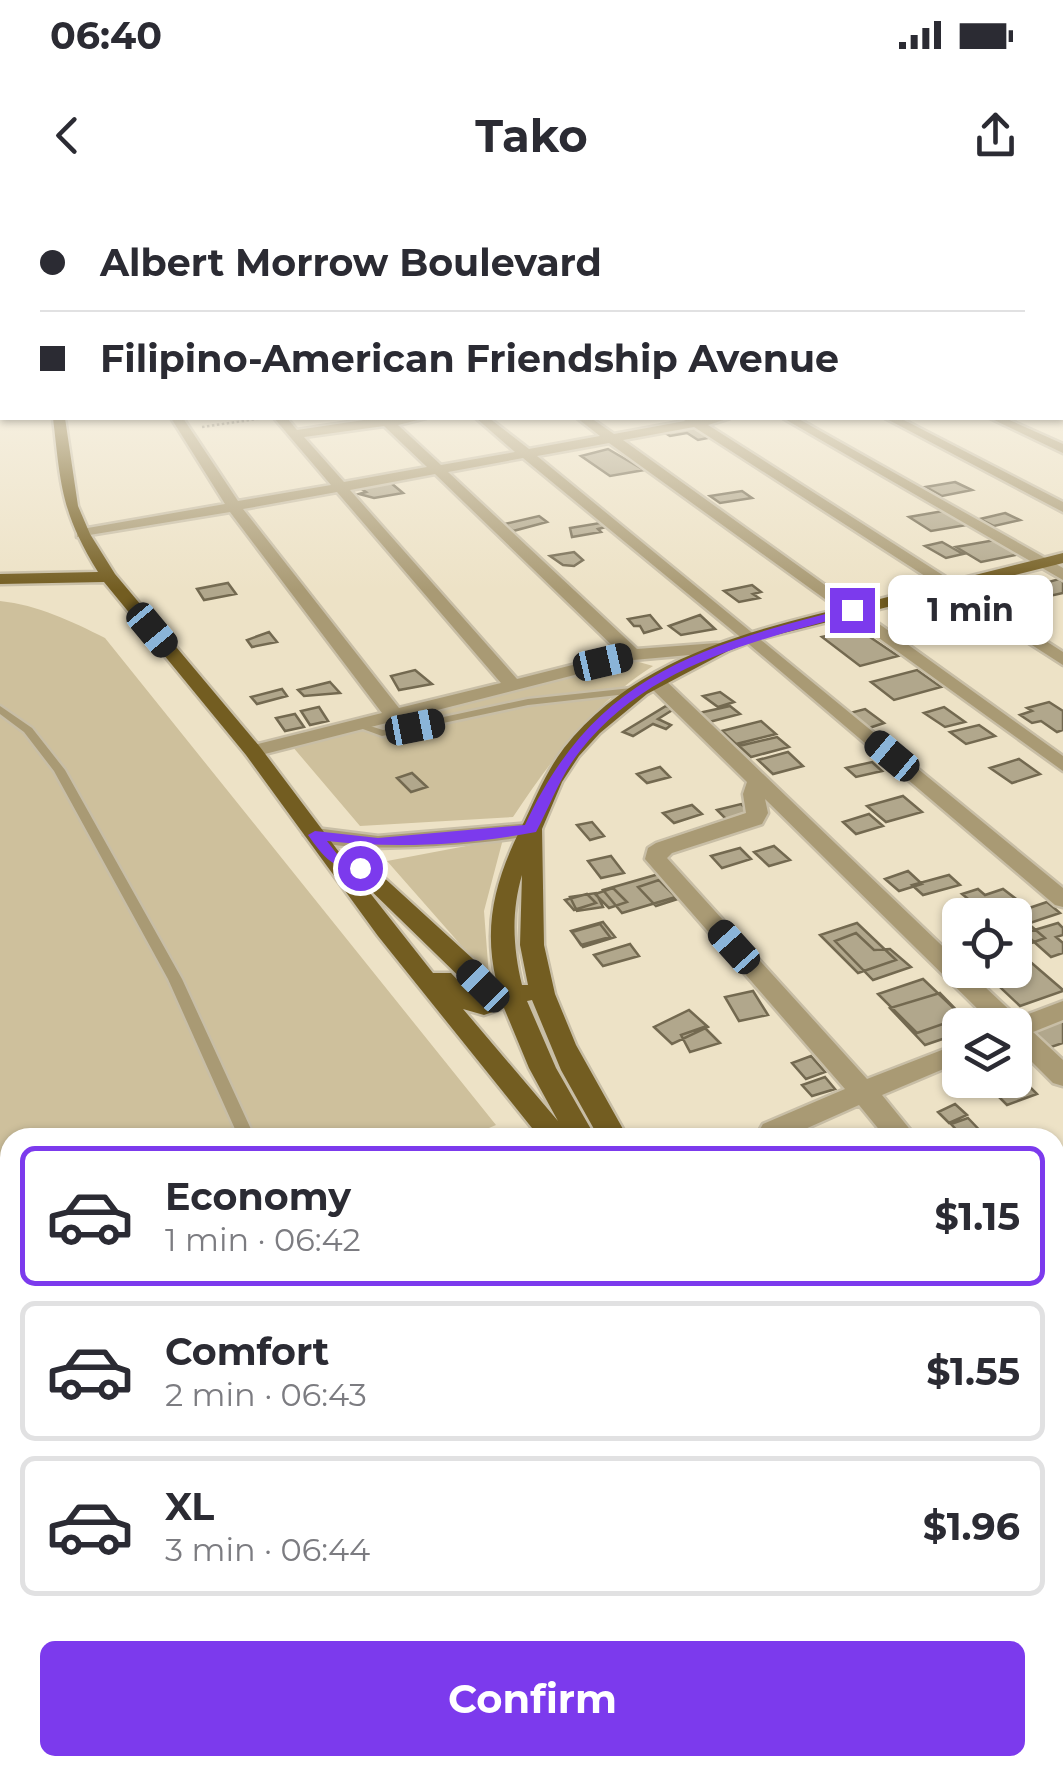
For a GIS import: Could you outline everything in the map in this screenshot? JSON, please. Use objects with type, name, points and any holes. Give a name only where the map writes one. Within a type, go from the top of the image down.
[{"type":"main road","points":[[62,443],[71,506],[82,534],[109,576],[253,751],[386,931],[548,1128]]},
{"type":"main road","points":[[576,1128],[539,1062],[514,994],[502,942],[505,888],[515,856],[554,778],[577,745],[649,685],[717,648],[750,636],[1063,558]]},
{"type":"main road","points":[[0,579],[109,576]]},
{"type":"main road","points":[[531,829],[536,858],[532,942],[541,991],[580,1081],[608,1128]]},
{"type":"main road","points":[[335,862],[360,868],[483,986],[514,994]]},
{"type":"main road","points":[[386,931],[403,932],[462,1000],[484,1008],[514,994],[541,991]]},
{"type":"street","points":[[193,443],[234,506],[394,715]]},
{"type":"street","points":[[306,443],[339,488],[512,684]]},
{"type":"street","points":[[409,443],[634,655]]},
{"type":"street","points":[[512,443],[750,636],[1063,900]]},
{"type":"street","points":[[82,534],[589,443]]},
{"type":"street","points":[[619,443],[1063,765]]},
{"type":"street","points":[[729,443],[1063,660]]},
{"type":"street","points":[[834,443],[1063,575]]},
{"type":"street","points":[[940,443],[1063,508]]},
{"type":"street","points":[[253,751],[634,655],[717,648]]},
{"type":"street","points":[[649,685],[758,782],[992,1008]]},
{"type":"street","points":[[758,782],[753,794],[757,813],[754,819],[664,848],[656,852],[656,859],[895,1128]]},
{"type":"street","points":[[315,835],[378,843],[531,829]]},
{"type":"street","points":[[1032,1021],[1063,1010]]},
{"type":"street","points":[[1032,1046],[1063,1076]]},
{"type":"street","points":[[777,1128],[942,1060]]},
{"type":"lane","points":[[357,725],[382,733],[528,702],[649,685]]},
{"type":"lane","points":[[482,692],[528,702]]},
{"type":"lane","points":[[427,706],[448,721]]},
{"type":"lane","points":[[0,709],[28,730],[59,770],[176,979],[243,1128]]},
{"type":"shaded area","points":[[0,601],[41,610],[105,638],[496,1125],[0,1128]]},
{"type":"shaded area","points":[[632,660],[653,666],[611,698],[575,734],[513,817],[360,826],[292,746]]},
{"type":"shaded area","points":[[503,839],[484,911],[489,977],[387,861]]},
{"type":"building","points":[[608,449],[644,470],[610,476],[581,456]]},
{"type":"building","points":[[955,482],[972,490],[942,496],[926,487]]},
{"type":"building","points":[[391,483],[403,493],[374,498],[359,494],[366,492],[360,488]]},
{"type":"building","points":[[742,491],[752,498],[720,503],[710,496]]},
{"type":"building","points":[[943,511],[966,525],[931,531],[909,517]]},
{"type":"building","points":[[1005,513],[1020,520],[994,526],[980,519]]},
{"type":"building","points":[[539,516],[547,522],[513,531],[505,524]]},
{"type":"building","points":[[606,522],[610,526],[598,529],[601,532],[572,537],[570,528]]},
{"type":"building","points":[[995,540],[1021,554],[981,562],[956,547]]},
{"type":"building","points":[[942,542],[963,554],[946,558],[925,546]]},
{"type":"building","points":[[574,552],[583,560],[574,566],[563,565],[550,556]]},
{"type":"building","points":[[1059,579],[1063,582],[1063,593],[1045,597],[1027,588]]},
{"type":"building","points":[[228,583],[236,594],[204,600],[197,589]]},
{"type":"building","points":[[752,585],[761,592],[753,594],[759,598],[739,602],[724,591]]},
{"type":"building","points":[[998,594],[1004,598],[1020,594],[1032,601],[1006,608],[987,596]]},
{"type":"building","points":[[650,615],[661,628],[644,633],[628,619]]},
{"type":"building","points":[[700,615],[715,629],[681,635],[669,626]]},
{"type":"building","points":[[858,629],[898,656],[860,666],[822,637]]},
{"type":"building","points":[[269,632],[277,642],[252,647],[247,640]]},
{"type":"building","points":[[415,670],[432,684],[399,690],[391,676]]},
{"type":"building","points":[[917,670],[941,687],[894,700],[871,682]]},
{"type":"building","points":[[330,682],[340,693],[304,696],[298,690]]},
{"type":"building","points":[[282,689],[287,696],[257,704],[251,697]]},
{"type":"building","points":[[720,692],[734,702],[718,707],[703,696]]},
{"type":"building","points":[[1049,702],[1063,711],[1063,730],[1057,732],[1041,721],[1032,723],[1020,715],[1032,711],[1027,708]]},
{"type":"building","points":[[666,706],[674,709],[658,719],[671,725],[666,729],[653,724],[633,736],[623,732]]},
{"type":"building","points":[[730,706],[740,714],[709,722],[699,713]]},
{"type":"building","points":[[319,707],[328,721],[310,725],[301,711]]},
{"type":"building","points":[[944,707],[965,722],[945,727],[924,713]]},
{"type":"building","points":[[865,709],[884,723],[869,728],[850,713]]},
{"type":"building","points":[[295,714],[304,727],[285,731],[276,718]]},
{"type":"building","points":[[761,721],[776,734],[736,744],[722,731]]},
{"type":"building","points":[[979,725],[995,736],[966,744],[950,732]]},
{"type":"building","points":[[777,737],[789,747],[751,757],[739,746]]},
{"type":"building","points":[[788,752],[803,766],[773,774],[758,760]]},
{"type":"building","points":[[1019,759],[1040,774],[1012,783],[990,768]]},
{"type":"building","points":[[872,762],[882,771],[856,777],[846,768]]},
{"type":"building","points":[[660,767],[670,777],[647,783],[637,774]]},
{"type":"building","points":[[412,773],[427,787],[411,792],[397,778]]},
{"type":"building","points":[[903,796],[922,812],[886,822],[867,806]]},
{"type":"building","points":[[741,804],[752,814],[728,821],[717,810]]},
{"type":"building","points":[[692,805],[702,814],[674,823],[663,813]]},
{"type":"building","points":[[869,814],[883,826],[856,834],[843,822]]},
{"type":"building","points":[[592,822],[604,836],[590,840],[577,825]]},
{"type":"building","points":[[774,846],[790,860],[769,866],[754,852]]},
{"type":"building","points":[[740,848],[751,859],[722,868],[711,856]]},
{"type":"building","points":[[611,856],[624,873],[601,878],[588,861]]},
{"type":"building","points":[[908,871],[922,884],[899,891],[885,879]]},
{"type":"building","points":[[659,874],[679,896],[622,913],[603,890]]},
{"type":"building","points":[[949,875],[960,885],[923,895],[912,885]]},
{"type":"building","points":[[659,880],[678,899],[656,906],[638,887]]},
{"type":"building","points":[[613,888],[627,902],[609,908],[595,894]]},
{"type":"building","points":[[978,889],[985,895],[1003,889],[1015,898],[967,898],[962,894]]},
{"type":"building","points":[[596,893],[603,907],[577,911],[570,897]]},
{"type":"building","points":[[587,894],[596,903],[574,910],[565,900]]},
{"type":"building","points":[[1047,902],[1060,913],[1032,922],[1032,907]]},
{"type":"building","points":[[603,922],[615,937],[583,947],[571,931]]},
{"type":"building","points":[[857,923],[896,960],[858,973],[820,935]]},
{"type":"building","points":[[1058,923],[1063,935],[1056,937],[1063,943],[1063,953],[1051,957],[1032,940],[1032,931]]},
{"type":"building","points":[[600,924],[610,937],[581,945],[572,932]]},
{"type":"building","points":[[1032,927],[1045,938],[1032,943]]},
{"type":"building","points":[[856,933],[874,950],[890,949],[911,967],[873,980],[835,941]]},
{"type":"building","points":[[630,944],[639,956],[603,966],[594,955]]},
{"type":"building","points":[[1032,963],[1063,991],[1020,1006],[1001,988],[1032,988]]},
{"type":"building","points":[[923,979],[954,1008],[942,1008],[942,1024],[917,1033],[878,994]]},
{"type":"building","points":[[753,991],[768,1015],[739,1021],[725,997]]},
{"type":"building","points":[[940,993],[955,1008],[942,1008],[942,1039],[925,1045],[890,1008]]},
{"type":"building","points":[[689,1010],[708,1027],[672,1044],[654,1027]]},
{"type":"building","points":[[1063,1012],[1063,1043],[1048,1048],[1032,1034],[1032,1024]]},
{"type":"building","points":[[704,1027],[720,1043],[690,1052],[681,1035]]},
{"type":"building","points":[[811,1056],[825,1072],[806,1079],[792,1063]]},
{"type":"building","points":[[825,1077],[835,1089],[812,1096],[802,1085]]},
{"type":"building","points":[[1000,1098],[1026,1098],[1007,1105]]},
{"type":"building","points":[[955,1104],[967,1115],[949,1123],[938,1112]]},
{"type":"building","points":[[968,1118],[978,1128],[955,1128],[951,1124]]},
{"type":"route","points":[[360,868],[335,862],[315,835],[378,843],[455,839],[531,829],[554,778],[577,745],[655,680],[750,636],[852,610]]}]
